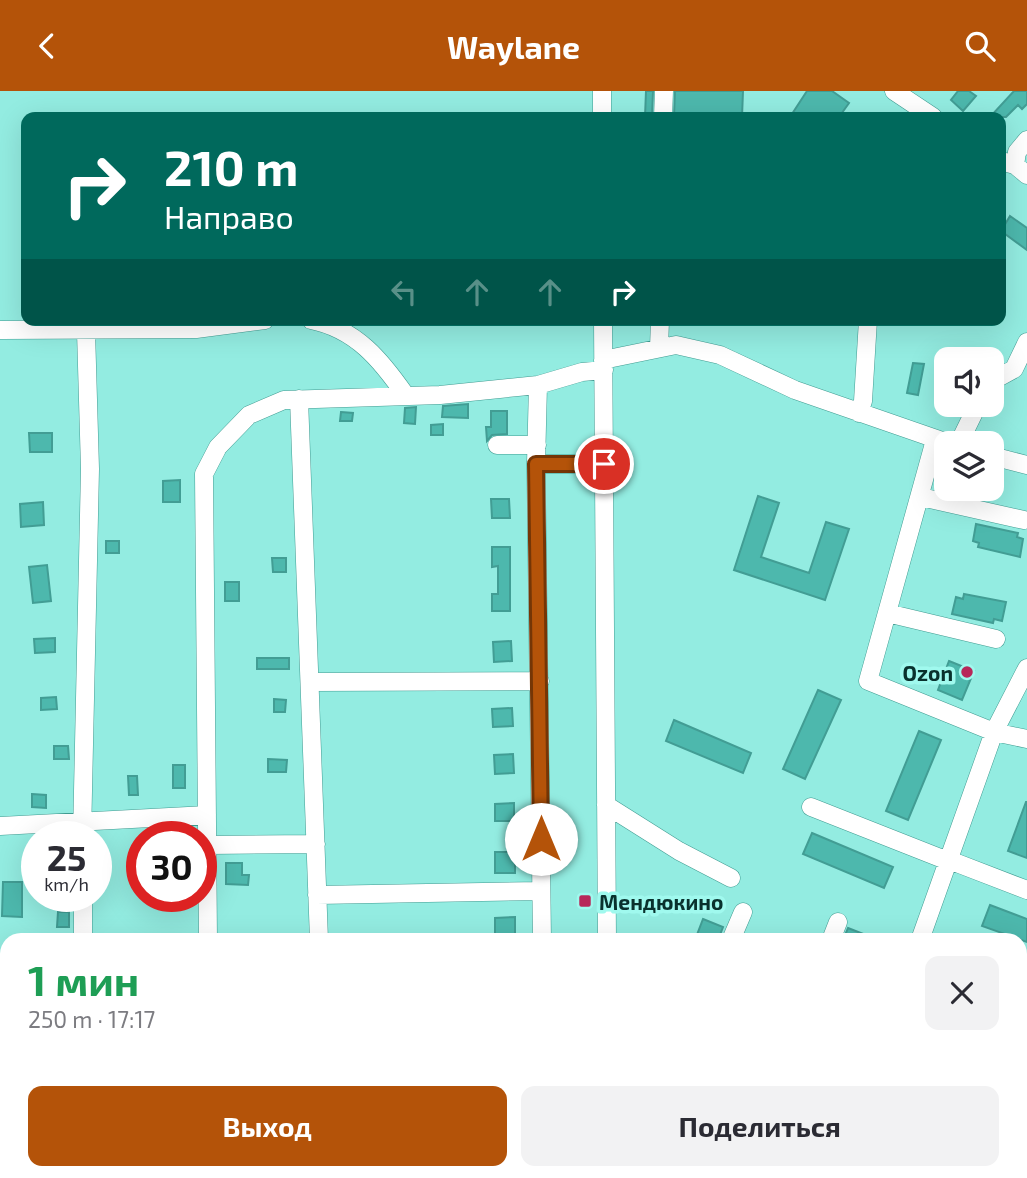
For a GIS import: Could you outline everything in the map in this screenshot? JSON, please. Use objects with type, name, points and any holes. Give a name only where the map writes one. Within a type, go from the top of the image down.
[{"type":"street","points":[[602,91],[602,112]]},
{"type":"street","points":[[663,112],[664,91]]},
{"type":"street","points":[[894,91],[926,112]]},
{"type":"street","points":[[1014,167],[1017,152],[1027,140]]},
{"type":"street","points":[[0,330],[196,329],[219,326]]},
{"type":"street","points":[[331,326],[364,343],[382,362],[406,396]]},
{"type":"street","points":[[603,326],[607,933]]},
{"type":"street","points":[[659,348],[660,326]]},
{"type":"street","points":[[859,413],[866,376],[868,326]]},
{"type":"street","points":[[82,821],[90,469],[86,331]]},
{"type":"street","points":[[1004,374],[1014,369],[1027,342]]},
{"type":"street","points":[[207,821],[204,474],[218,447],[250,415],[284,400],[406,396],[538,385],[676,345],[720,355],[796,390],[934,440]]},
{"type":"street","points":[[538,385],[536,464],[542,933]]},
{"type":"street","points":[[299,400],[319,933]]},
{"type":"street","points":[[497,445],[537,445]]},
{"type":"street","points":[[1004,459],[1027,465]]},
{"type":"street","points":[[934,461],[921,497],[868,681],[994,731],[1027,739]]},
{"type":"street","points":[[536,464],[604,464]]},
{"type":"street","points":[[921,497],[1024,520]]},
{"type":"street","points":[[887,613],[996,639]]},
{"type":"street","points":[[923,933],[994,731],[1027,668]]},
{"type":"street","points":[[310,682],[540,681]]},
{"type":"street","points":[[606,806],[679,851],[731,878]]},
{"type":"street","points":[[811,807],[1027,890]]},
{"type":"street","points":[[112,826],[207,815]]},
{"type":"street","points":[[0,826],[21,827]]},
{"type":"street","points":[[217,845],[316,843]]},
{"type":"street","points":[[317,895],[541,891]]},
{"type":"street","points":[[83,912],[83,933]]},
{"type":"street","points":[[208,912],[208,933]]},
{"type":"street","points":[[735,933],[743,912]]},
{"type":"street","points":[[834,933],[838,922]]},
{"type":"building","points":[[646,91],[653,91],[652,112],[645,112]]},
{"type":"building","points":[[675,91],[743,91],[742,112],[674,112]]},
{"type":"building","points":[[807,91],[832,91],[849,103],[843,112],[793,112]]},
{"type":"building","points":[[958,91],[969,91],[976,96],[963,111],[951,100]]},
{"type":"building","points":[[1014,91],[1027,91],[1027,104],[1022,109],[1018,105],[1006,117],[1006,112],[995,112]]},
{"type":"building","points":[[1010,216],[1027,228],[1027,250],[1006,235],[1006,223]]},
{"type":"building","points":[[913,363],[924,364],[918,395],[907,393]]},
{"type":"building","points":[[468,404],[468,418],[442,417],[443,406]]},
{"type":"building","points":[[416,407],[415,424],[404,423],[405,408]]},
{"type":"building","points":[[491,411],[507,411],[507,434],[492,435],[487,441],[486,427],[491,427]]},
{"type":"building","points":[[341,412],[353,413],[352,421],[340,421]]},
{"type":"building","points":[[443,424],[443,435],[431,435],[431,425]]},
{"type":"building","points":[[29,433],[52,433],[52,452],[30,452]]},
{"type":"building","points":[[180,480],[180,502],[163,502],[163,481]]},
{"type":"building","points":[[758,496],[779,503],[761,557],[809,573],[826,522],[849,529],[825,600],[734,570]]},
{"type":"building","points":[[491,499],[509,499],[510,518],[492,518]]},
{"type":"building","points":[[43,502],[44,525],[21,527],[20,504]]},
{"type":"building","points":[[976,524],[1018,533],[1017,537],[1023,539],[1020,557],[978,547],[979,543],[973,541]]},
{"type":"building","points":[[106,541],[119,541],[119,553],[106,553]]},
{"type":"building","points":[[492,547],[510,547],[510,611],[492,611],[492,594],[498,594],[498,566],[492,567]]},
{"type":"building","points":[[272,558],[286,558],[286,572],[273,572]]},
{"type":"building","points":[[47,565],[51,601],[33,603],[29,567]]},
{"type":"building","points":[[225,582],[239,582],[239,601],[225,601]]},
{"type":"building","points":[[964,594],[1006,602],[1002,621],[994,619],[993,623],[952,614],[956,597],[963,599]]},
{"type":"building","points":[[55,638],[55,652],[35,653],[34,639]]},
{"type":"building","points":[[511,641],[512,661],[494,662],[493,642]]},
{"type":"building","points":[[257,658],[289,658],[289,669],[257,669]]},
{"type":"building","points":[[949,661],[974,671],[962,700],[938,690]]},
{"type":"building","points":[[818,690],[841,700],[805,779],[783,769]]},
{"type":"building","points":[[56,697],[57,709],[41,710],[41,698]]},
{"type":"building","points":[[274,699],[286,700],[285,712],[274,712]]},
{"type":"building","points":[[512,708],[513,726],[493,727],[492,709]]},
{"type":"building","points":[[674,720],[751,753],[743,773],[666,741]]},
{"type":"building","points":[[919,731],[941,740],[908,820],[886,811]]},
{"type":"building","points":[[54,746],[68,746],[69,759],[54,759]]},
{"type":"building","points":[[513,754],[514,773],[495,774],[494,755]]},
{"type":"building","points":[[268,759],[287,760],[286,772],[268,772]]},
{"type":"building","points":[[173,765],[185,765],[185,788],[173,788]]},
{"type":"building","points":[[128,776],[137,776],[138,795],[129,795]]},
{"type":"building","points":[[32,794],[46,795],[46,808],[32,807]]},
{"type":"building","points":[[1027,802],[1027,858],[1008,851]]},
{"type":"building","points":[[514,803],[514,821],[495,821],[495,804]]},
{"type":"building","points":[[812,833],[893,867],[884,888],[803,854]]},
{"type":"building","points":[[495,852],[515,852],[515,873],[495,873]]},
{"type":"building","points":[[226,863],[242,863],[242,875],[249,875],[248,885],[226,884]]},
{"type":"building","points":[[3,882],[21,882],[22,917],[2,916]]},
{"type":"building","points":[[990,905],[1027,919],[1027,933],[1002,933],[982,926]]},
{"type":"building","points":[[58,912],[69,912],[69,927],[57,927]]},
{"type":"building","points":[[515,917],[515,933],[495,933],[495,918]]},
{"type":"building","points":[[703,919],[723,927],[721,933],[698,933]]},
{"type":"building","points":[[848,928],[861,933],[846,933]]},
{"type":"place","name":"Ozon","points":[[967,672]]},
{"type":"place","name":"Мендюкино","points":[[585,901]]},
{"type":"route","points":[[541,839],[536,464],[604,464]]}]
